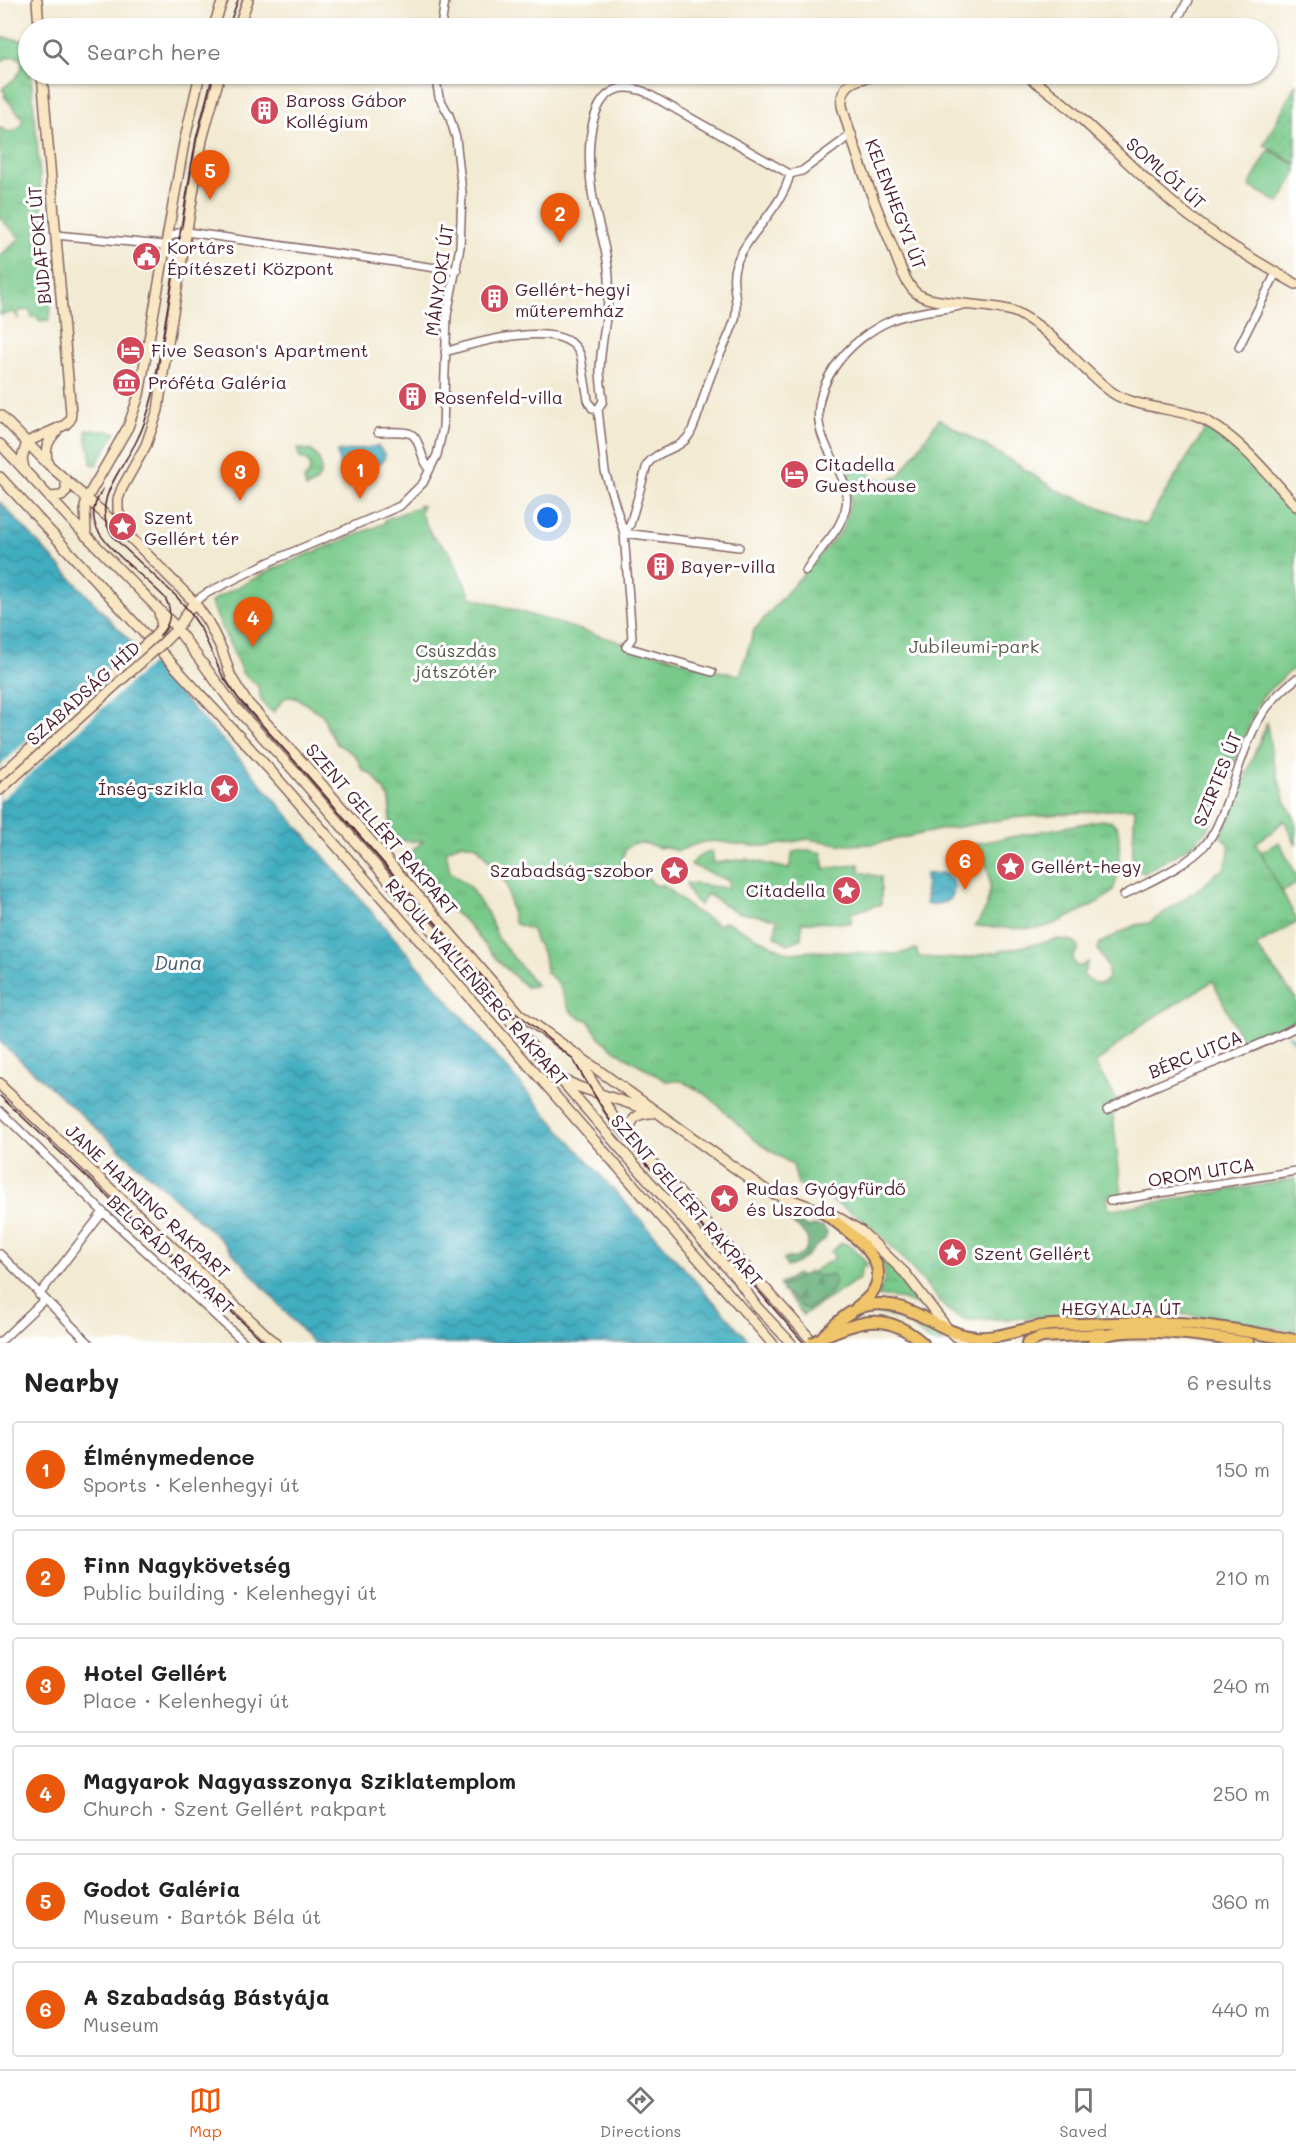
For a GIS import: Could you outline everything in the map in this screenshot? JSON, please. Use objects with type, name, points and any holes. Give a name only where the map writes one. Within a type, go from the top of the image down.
[{"type":"main road","points":[[37,0],[38,18]]},
{"type":"main road","points":[[217,18],[223,0]]},
{"type":"main road","points":[[242,18],[248,0]]},
{"type":"main road","name":"BUDAFOKI ÚT","points":[[43,84],[71,414],[70,420],[59,429]]},
{"type":"main road","points":[[86,536],[84,522],[87,498],[128,427],[144,375],[184,143],[198,84]]},
{"type":"main road","points":[[126,533],[118,510],[118,499],[146,445],[158,410],[202,140],[217,84]]},
{"type":"main road","points":[[852,84],[842,95],[842,106],[852,134]]},
{"type":"main road","name":"SOMLÓI ÚT","points":[[1038,84],[1057,97],[1189,217],[1296,284]]},
{"type":"main road","name":"KELENHEGYI ÚT","points":[[852,134],[873,200],[913,290],[924,298],[1004,309],[1027,319],[1070,353],[1118,396],[1194,416],[1209,423],[1242,448],[1296,506]]},
{"type":"main road","points":[[0,415],[66,481],[126,533],[194,602],[177,629],[157,642]]},
{"type":"main road","points":[[27,442],[59,429]]},
{"type":"main road","points":[[49,465],[46,455],[47,445],[59,429]]},
{"type":"main road","points":[[24,470],[22,458],[27,442]]},
{"type":"main road","points":[[0,444],[177,629]]},
{"type":"main road","points":[[22,458],[32,453],[39,455]]},
{"type":"main road","name":"RAOUL WALLENBERG RAKPART","points":[[0,477],[157,642],[772,1343]]},
{"type":"main road","points":[[50,497],[62,496],[66,491],[66,481]]},
{"type":"main road","name":"SZENT GELLÉRT RAKPART","points":[[194,602],[208,622],[222,650],[231,677],[246,701],[305,765],[520,1014],[766,1191],[848,1221],[876,1243],[906,1273],[948,1329],[963,1343]]},
{"type":"main road","points":[[156,607],[162,620],[157,642]]},
{"type":"main road","name":"SZENT GELLÉRT RAKPART","points":[[177,629],[213,680],[235,706],[295,772],[625,1154],[738,1280],[757,1307],[791,1343]]},
{"type":"main road","name":"SZABADSÁG HÍD","points":[[0,776],[157,642]]},
{"type":"main road","name":"SZABADSÁG HÍD","points":[[0,790],[157,642]]},
{"type":"main road","name":"SZENT GELLÉRT RAKPART","points":[[575,1054],[606,1107],[629,1136],[816,1341]]},
{"type":"main road","name":"SZENT GELLÉRT RAKPART","points":[[560,1077],[579,1088],[598,1092],[657,1113]]},
{"type":"main road","name":"JANE HAINING RAKPART","points":[[0,1083],[275,1343]]},
{"type":"main road","points":[[629,1136],[631,1122],[636,1115],[657,1113]]},
{"type":"main road","points":[[816,1341],[871,1294],[878,1275],[875,1258],[820,1210]]},
{"type":"main road","name":"HEGYALJA ÚT","points":[[855,1310],[872,1304],[897,1305],[968,1336],[989,1337],[1050,1325],[1172,1323],[1296,1340]]},
{"type":"main road","points":[[816,1341],[857,1323],[878,1321],[898,1326],[923,1343]]},
{"type":"main road","points":[[1093,1343],[1098,1337],[1109,1334]]},
{"type":"main road","name":"HEGYALJA ÚT","points":[[1027,1343],[1042,1337],[1058,1335],[1109,1334],[1184,1334],[1249,1343]]},
{"type":"street","points":[[443,18],[446,0]]},
{"type":"street","points":[[1178,18],[1188,0]]},
{"type":"street","name":"MÁNYOKI ÚT","points":[[437,84],[439,97],[450,115],[462,180],[462,230],[457,271],[447,315],[445,352]]},
{"type":"street","points":[[624,533],[630,525],[650,460],[681,444],[693,427],[710,376],[735,319],[733,278],[736,266],[742,252],[784,192],[790,174],[633,87],[616,89],[600,103],[593,121],[590,177],[608,263],[609,295],[600,371],[603,401],[598,409],[605,472],[624,533],[632,638],[626,647],[712,672]]},
{"type":"street","name":"KELENHEGYI ÚT","points":[[790,174],[802,171],[852,134]]},
{"type":"street","points":[[55,235],[168,241],[186,236],[457,271]]},
{"type":"street","points":[[168,241],[176,246],[186,236]]},
{"type":"street","points":[[1239,347],[1276,273]]},
{"type":"street","points":[[806,571],[836,532],[846,504],[847,494],[823,439],[819,423],[818,402],[828,376],[842,357],[860,340],[892,319],[967,303]]},
{"type":"street","points":[[194,602],[268,562],[400,506],[423,483],[437,455],[443,428],[445,352],[478,342],[521,335],[538,335],[572,342],[581,357],[588,400],[592,408],[598,409]]},
{"type":"street","points":[[378,432],[413,435],[418,441],[424,464],[430,469]]},
{"type":"street","points":[[624,533],[739,547]]},
{"type":"street","name":"SZIRTES ÚT","points":[[1124,895],[1190,858],[1206,844],[1224,810],[1257,720],[1272,699],[1296,679]]},
{"type":"street","name":"BÉRC UTCA","points":[[1107,1110],[1141,1092],[1220,1062],[1296,1027]]},
{"type":"street","name":"BELGRÁD RAKPART","points":[[0,1111],[103,1212],[245,1343]]},
{"type":"street","name":"OROM UTCA","points":[[1110,1202],[1296,1171]]},
{"type":"street","points":[[0,1342],[42,1297],[103,1212]]},
{"type":"street","points":[[0,1254],[89,1343]]},
{"type":"green space","points":[[0,37],[18,40],[18,58],[14,56],[6,58],[0,63]]},
{"type":"green space","points":[[17,76],[18,84],[32,84],[44,224],[36,227],[37,243],[44,243],[46,246],[51,311],[49,320],[39,321],[38,317],[32,317],[30,310],[18,311],[19,319],[14,312],[0,315],[0,256],[20,238],[0,218],[0,127],[14,131],[20,127],[23,119],[4,96],[6,94],[2,89]]},
{"type":"green space","points":[[1296,83],[1296,164],[1264,145]]},
{"type":"green space","points":[[1269,150],[1296,165],[1296,174],[1279,203],[1249,186]]},
{"type":"green space","points":[[939,419],[1015,463],[1056,490],[1145,525],[1206,428],[1240,454],[1296,517],[1296,666],[1259,702],[1208,829],[1191,846],[1144,873],[1136,870],[1132,860],[1135,808],[1012,818],[873,844],[846,845],[808,839],[771,846],[751,846],[714,841],[699,843],[678,851],[639,843],[629,846],[625,851],[622,866],[626,866],[636,876],[650,879],[653,884],[661,886],[662,884],[693,910],[719,925],[723,922],[729,923],[791,953],[813,951],[899,954],[916,949],[919,957],[961,959],[1059,939],[1072,941],[1078,946],[1078,951],[1073,956],[1074,963],[1079,967],[1088,962],[1083,976],[1101,984],[1108,978],[1108,968],[1098,949],[1100,943],[1135,925],[1149,923],[1223,870],[1228,859],[1229,846],[1221,836],[1267,723],[1272,756],[1284,798],[1296,822],[1296,845],[1284,820],[1256,843],[1296,918],[1296,923],[1256,946],[1296,999],[1296,1019],[1244,1046],[1213,981],[1144,1023],[1095,1064],[1119,1104],[1112,1108],[1122,1195],[1107,1197],[1109,1210],[1296,1179],[1296,1331],[1179,1314],[967,1320],[953,1314],[871,1227],[840,1205],[798,1185],[793,1165],[756,1141],[707,1095],[682,1081],[666,1081],[616,1051],[599,1037],[588,1020],[574,1014],[556,982],[546,973],[544,955],[532,930],[514,923],[506,883],[477,846],[461,843],[446,851],[450,872],[469,886],[488,914],[499,940],[537,986],[526,987],[498,961],[466,922],[427,890],[421,874],[407,859],[423,841],[401,841],[390,831],[390,799],[373,775],[363,770],[355,755],[336,743],[323,715],[292,697],[284,698],[274,712],[267,709],[261,700],[258,686],[243,674],[211,603],[216,598],[275,568],[385,523],[384,520],[419,505],[423,506],[420,512],[432,536],[449,551],[471,597],[713,670],[740,675],[754,630],[842,530],[850,504],[850,492],[843,471],[860,466],[884,482],[899,476]]},
{"type":"green space","points":[[87,430],[116,432],[96,465],[91,464]]},
{"type":"green space","points":[[297,448],[312,451],[320,461],[320,477],[306,488],[304,479],[309,474],[310,465],[306,460],[300,458]]},
{"type":"green space","points":[[1102,820],[1110,821],[1117,826],[1118,832],[1118,872],[1110,894],[1044,927],[1018,929],[975,926],[986,906],[990,883],[984,862],[968,845]]},
{"type":"green space","points":[[1279,842],[1296,875],[1296,884],[1282,892],[1261,852]]},
{"type":"green space","points":[[808,850],[822,853],[825,869],[859,864],[860,872],[881,877],[881,904],[851,913],[851,923],[802,922],[801,939],[788,944],[775,936],[777,919],[736,912],[707,894],[700,905],[691,896],[687,887],[686,883],[728,888],[729,881],[691,865],[703,854],[712,851],[714,863],[746,859],[789,869],[793,852]]},
{"type":"green space","points":[[782,1214],[809,1228],[811,1226],[823,1227],[827,1232],[825,1240],[796,1264],[787,1267],[783,1260],[796,1258],[806,1250],[808,1244],[805,1234],[780,1216]]},
{"type":"green space","points":[[844,1243],[858,1253],[868,1267],[863,1266],[859,1279],[803,1315],[779,1285],[797,1274],[802,1278],[832,1260],[835,1257],[831,1252]]},
{"type":"green space","points":[[883,1258],[923,1304],[922,1307],[897,1298],[878,1296],[884,1278],[885,1270],[881,1260]]},
{"type":"green space","points":[[809,1272],[818,1276],[833,1274],[835,1280],[828,1295],[807,1309],[783,1292],[782,1286]]},
{"type":"green space","points":[[883,1310],[917,1321],[945,1343],[932,1343],[894,1317],[866,1313]]},
{"type":"water","points":[[378,446],[385,455],[380,464],[340,470],[337,452]]},
{"type":"water","name":"Duna","points":[[0,502],[231,749],[554,1123],[751,1343],[313,1343],[222,1241],[0,1042]]},
{"type":"water","points":[[942,873],[953,882],[953,895],[943,903],[926,904],[925,874]]},
{"type":"pier","points":[[135,643],[153,662],[0,801],[0,766]]},
{"type":"waterway","points":[[1289,1035],[1296,1043]]},
{"type":"waterway","points":[[929,1268],[937,1262]]},
{"type":"tram line","points":[[232,18],[238,0]]},
{"type":"tram line","points":[[210,84],[196,139],[153,394],[139,436],[109,489],[105,514],[107,526],[115,539],[189,611],[200,627],[223,677],[238,698],[508,1006],[572,1058],[614,1127],[804,1343]]},
{"type":"tram line","points":[[0,781],[157,638],[165,629],[169,619],[170,614],[165,598],[113,550],[97,529],[94,511],[103,489]]},
{"type":"tram line","points":[[0,1096],[265,1343]]},
{"type":"place","name":"Baross Gábor Kollégium","points":[[265,110]]},
{"type":"place","name":"Godot Galéria","points":[[210,200]]},
{"type":"place","name":"Finn Nagykövetség","points":[[560,243]]},
{"type":"place","name":"Kortárs Építészeti Központ","points":[[146,257]]},
{"type":"place","name":"Gellért-hegyi műteremház","points":[[494,299]]},
{"type":"place","name":"Five Season's Apartment","points":[[130,350]]},
{"type":"place","name":"Próféta Galéria","points":[[127,382]]},
{"type":"place","name":"Rosenfeld-villa","points":[[413,397]]},
{"type":"place","name":"Citadella Guesthouse","points":[[794,474]]},
{"type":"place","name":"Élménymedence","points":[[360,499]]},
{"type":"place","name":"Hotel Gellért","points":[[240,501]]},
{"type":"place","name":"Szent Gellért tér","points":[[123,527]]},
{"type":"place","name":"Bayer-villa","points":[[660,566]]},
{"type":"place","name":"Magyarok Nagyasszonya Sziklatemplom","points":[[253,647]]},
{"type":"place","name":"Ínség-szikla","points":[[225,788]]},
{"type":"place","name":"Gellért-hegy","points":[[1010,866]]},
{"type":"place","name":"Szabadság-szobor","points":[[675,870]]},
{"type":"place","name":"Citadella","points":[[847,890]]},
{"type":"place","name":"A Szabadság Bástyája","points":[[965,890]]},
{"type":"place","name":"Rudas Gyógyfürdő és Uszoda","points":[[725,1198]]},
{"type":"place","name":"Szent Gellért","points":[[953,1253]]},
{"type":"park label","name":"Jubileumi-park","points":[[974,646]]},
{"type":"park label","name":"Csúszdás játszótér","points":[[456,660]]}]
